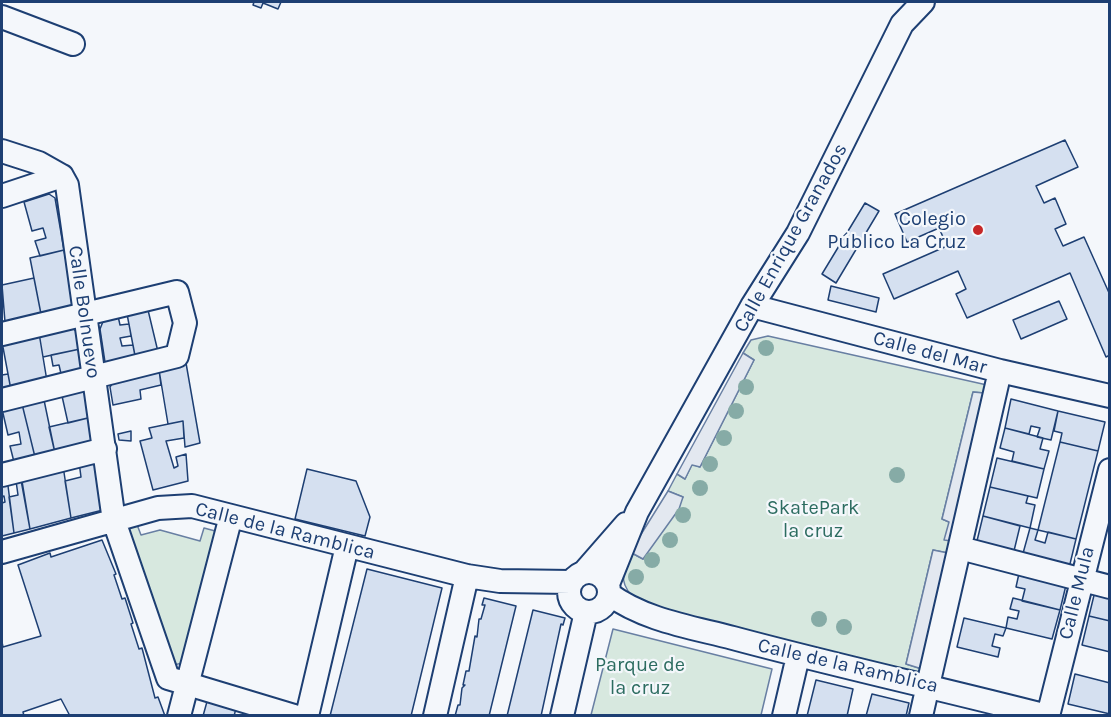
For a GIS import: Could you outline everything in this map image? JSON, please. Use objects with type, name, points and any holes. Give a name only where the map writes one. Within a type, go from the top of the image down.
[{"type":"street","name":"Calle Enrique Granados","points":[[562,716],[595,601],[637,512],[752,306],[804,222],[903,24],[923,2]]},
{"type":"street","points":[[2,17],[73,44]]},
{"type":"street","points":[[2,151],[39,164],[62,176]]},
{"type":"street","points":[[2,196],[62,176]]},
{"type":"street","name":"Calle Bolnuevo","points":[[62,176],[67,185],[114,521],[168,678],[186,685]]},
{"type":"street","points":[[2,334],[86,316],[177,292],[185,323],[177,356],[2,400]]},
{"type":"street","name":"Calle del Mar","points":[[752,306],[1000,372],[1110,396]]},
{"type":"street","points":[[921,716],[1000,372]]},
{"type":"street","points":[[2,475],[105,449]]},
{"type":"street","name":"Calle Mula","points":[[1047,716],[1080,579],[1110,470]]},
{"type":"street","name":"Calle de la Ramblica","points":[[2,552],[158,508],[192,506],[467,576],[595,601],[798,656],[928,685],[1047,716]]},
{"type":"street","name":"Calle Enrique Granados","points":[[578,577],[637,512]]},
{"type":"street","points":[[179,716],[231,516]]},
{"type":"street","points":[[306,716],[347,546]]},
{"type":"street","points":[[960,548],[1110,587]]},
{"type":"street","points":[[600,574],[595,601],[568,591],[578,577],[600,574]]},
{"type":"street","points":[[435,716],[467,576]]},
{"type":"street","name":"Calle de la Ramblica","points":[[500,581],[578,577]]},
{"type":"street","points":[[784,716],[798,656]]},
{"type":"street","points":[[186,685],[294,716]]},
{"type":"green space","name":"SkatePark la cruz","points":[[768,336],[987,385],[984,393],[973,392],[942,519],[949,522],[952,541],[948,553],[933,550],[906,664],[922,669],[920,675],[638,603],[627,590],[624,573],[630,552],[643,559],[683,497],[668,491],[677,474],[685,479],[692,464],[700,467],[754,360],[743,353],[751,340]]},
{"type":"green space","points":[[136,522],[141,535],[160,530],[200,541],[204,528],[219,532],[182,663],[174,665],[122,528]]},
{"type":"green space","name":"Parque de la cruz","points":[[613,629],[772,669],[761,715],[591,715]]},
{"type":"shaded area","points":[[743,353],[754,360],[700,467],[692,465],[685,479],[677,474]]},
{"type":"shaded area","points":[[973,392],[984,393],[952,541],[944,540],[949,522],[942,519]]},
{"type":"shaded area","points":[[668,491],[683,497],[679,509],[643,559],[630,552]]},
{"type":"shaded area","points":[[933,550],[948,553],[922,669],[906,664]]},
{"type":"building","points":[[254,2],[281,2],[278,9],[263,3],[261,8],[253,5]]},
{"type":"building","points":[[1065,140],[1078,167],[1036,186],[1044,203],[1055,198],[1066,224],[1055,229],[1063,246],[1084,237],[1110,295],[1110,355],[1106,357],[1070,273],[967,318],[956,294],[966,289],[958,271],[894,299],[883,274],[947,246],[939,228],[907,242],[895,214]]},
{"type":"building","points":[[49,194],[55,198],[64,250],[40,256],[35,241],[46,238],[43,228],[32,231],[24,202]]},
{"type":"building","points":[[865,203],[879,211],[836,283],[822,274]]},
{"type":"building","points":[[64,250],[74,303],[66,309],[41,314],[30,258]]},
{"type":"building","points":[[34,278],[41,314],[5,322],[2,285]]},
{"type":"building","points":[[831,286],[879,298],[876,312],[828,300]]},
{"type":"building","points":[[1059,301],[1067,319],[1021,339],[1013,320]]},
{"type":"building","points":[[148,310],[159,356],[136,361],[127,314]]},
{"type":"building","points":[[118,316],[120,325],[129,324],[131,336],[120,338],[122,346],[133,345],[136,361],[112,367],[105,362],[100,329],[104,319]]},
{"type":"building","points":[[70,326],[77,332],[80,349],[43,357],[39,333]]},
{"type":"building","points":[[39,333],[47,381],[11,390],[2,342]]},
{"type":"building","points":[[80,349],[83,368],[62,378],[59,365],[53,366],[51,355]]},
{"type":"building","points":[[186,363],[200,443],[185,447],[183,421],[168,424],[159,370]]},
{"type":"building","points":[[159,370],[161,385],[140,390],[141,399],[113,405],[110,387],[115,379]]},
{"type":"building","points":[[8,374],[11,390],[2,392],[2,375]]},
{"type":"building","points":[[82,391],[88,395],[92,417],[68,423],[62,396]]},
{"type":"building","points":[[1011,399],[1058,411],[1051,440],[1037,437],[1040,428],[1031,426],[1029,434],[1005,428]]},
{"type":"building","points":[[44,400],[55,453],[35,457],[22,404]]},
{"type":"building","points":[[22,404],[35,457],[14,462],[10,446],[21,444],[19,432],[8,435],[2,409]]},
{"type":"building","points":[[1058,411],[1105,422],[1098,451],[1060,442],[1062,433],[1054,431]]},
{"type":"building","points":[[92,417],[96,444],[55,453],[49,427]]},
{"type":"building","points":[[183,421],[184,438],[166,441],[174,468],[178,466],[176,457],[186,454],[188,481],[153,490],[140,441],[152,438],[149,428]]},
{"type":"building","points":[[1005,428],[1043,438],[1040,449],[1049,451],[1044,469],[1012,461],[1014,452],[1000,448]]},
{"type":"building","points":[[131,431],[131,441],[119,440],[118,434]]},
{"type":"building","points":[[1060,442],[1098,451],[1076,539],[1038,530]]},
{"type":"building","points":[[97,458],[103,510],[71,518],[65,481],[81,477],[79,462]]},
{"type":"building","points":[[997,458],[1044,469],[1037,498],[990,487]]},
{"type":"building","points":[[63,466],[71,518],[30,529],[21,475]]},
{"type":"building","points":[[307,469],[356,481],[370,517],[365,536],[295,519]]},
{"type":"building","points":[[7,478],[14,533],[2,536],[2,503],[5,502],[4,496],[2,497],[2,480]]},
{"type":"building","points":[[21,480],[30,529],[14,533],[9,497],[18,495],[16,481]]},
{"type":"building","points":[[990,487],[1028,496],[1026,503],[1035,505],[1030,528],[983,516]]},
{"type":"building","points":[[983,516],[1020,526],[1013,555],[976,545]]},
{"type":"building","points":[[1030,528],[1038,530],[1035,540],[1045,543],[1048,532],[1076,539],[1069,568],[1022,557]]},
{"type":"building","points":[[102,540],[116,574],[114,575],[122,599],[125,598],[139,649],[142,648],[155,698],[158,697],[165,716],[70,716],[61,699],[23,712],[24,716],[2,716],[2,642],[3,647],[41,636],[18,565],[50,553],[51,557]]},
{"type":"building","points":[[367,569],[442,588],[411,716],[330,716]]},
{"type":"building","points":[[1020,569],[1067,581],[1060,610],[1022,601],[1025,589],[1016,587]]},
{"type":"building","points":[[1096,587],[1110,590],[1110,621],[1089,616]]},
{"type":"building","points":[[484,598],[516,606],[489,716],[455,716],[458,705],[460,705],[462,688],[465,685],[463,685],[466,671],[469,671],[479,619],[481,619],[485,605],[482,605]]},
{"type":"building","points":[[1013,598],[1060,610],[1052,639],[1006,628],[1008,617],[1017,619],[1019,611],[1010,609]]},
{"type":"building","points":[[533,610],[565,618],[563,625],[561,624],[541,716],[507,716]]},
{"type":"building","points":[[1089,616],[1110,621],[1110,652],[1082,645]]},
{"type":"building","points":[[964,618],[1006,628],[1003,636],[995,634],[992,646],[1000,648],[998,657],[957,647]]},
{"type":"building","points":[[1075,674],[1110,683],[1110,714],[1068,704]]},
{"type":"building","points":[[816,680],[853,689],[847,716],[807,716]]},
{"type":"building","points":[[872,694],[909,703],[906,716],[866,716]]},
{"type":"building","points":[[208,698],[237,705],[234,716],[203,716]]},
{"type":"place","name":"Colegio Público La Cruz","points":[[978,230]]}]
